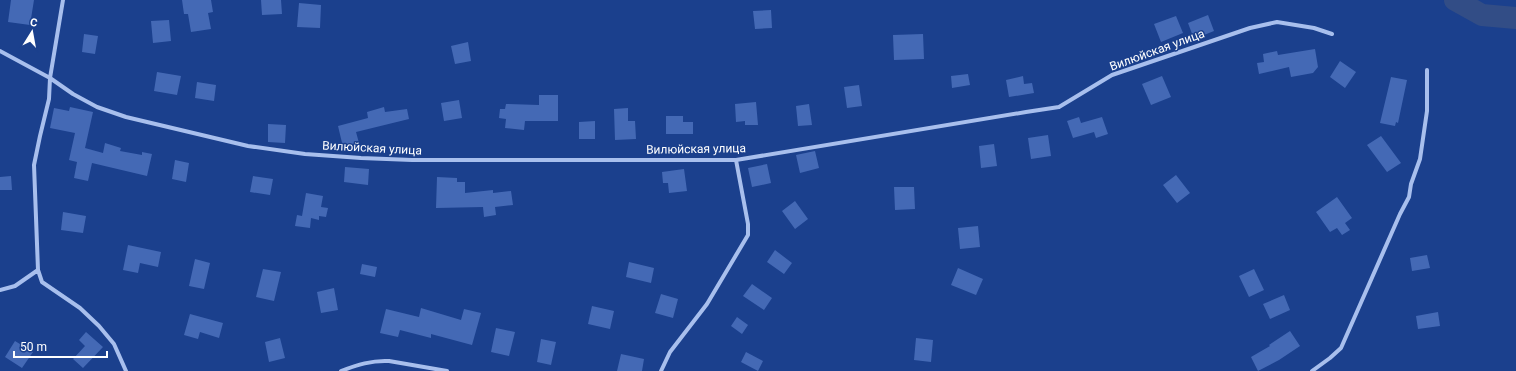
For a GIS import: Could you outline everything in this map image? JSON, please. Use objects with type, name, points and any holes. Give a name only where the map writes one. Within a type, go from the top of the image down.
[{"type":"street","points":[[63,0],[50,78],[49,99],[34,165],[38,270],[42,282],[80,308],[99,326],[114,344],[126,371]]},
{"type":"street","name":"Вилюйская улица","points":[[0,51],[50,78],[73,94],[97,107],[126,117],[248,146],[305,154],[420,160],[736,160],[1026,112],[1059,108],[1112,75],[1250,28],[1277,22],[1314,28],[1332,34]]},
{"type":"street","points":[[1312,371],[1330,358],[1340,348],[1409,197],[1411,184],[1420,159],[1423,140],[1426,111],[1427,70]]},
{"type":"street","points":[[661,371],[670,352],[707,304],[748,235],[748,224],[736,160]]},
{"type":"street","points":[[0,290],[15,286],[38,270]]},
{"type":"street","points":[[341,371],[367,362],[380,361],[395,362],[447,371]]},
{"type":"building","points":[[11,0],[34,0],[30,25],[8,22]]},
{"type":"building","points":[[182,0],[211,0],[213,12],[208,13],[211,29],[191,32],[188,14],[184,14]]},
{"type":"building","points":[[261,0],[281,0],[282,14],[262,15]]},
{"type":"building","points":[[299,3],[321,5],[320,28],[297,27]]},
{"type":"building","points":[[771,10],[772,28],[755,29],[753,11]]},
{"type":"building","points":[[1208,15],[1214,31],[1194,39],[1188,23]]},
{"type":"building","points":[[1176,16],[1183,33],[1161,42],[1154,24]]},
{"type":"building","points":[[169,20],[171,41],[153,43],[151,21]]},
{"type":"building","points":[[84,34],[98,36],[95,54],[82,52]]},
{"type":"building","points":[[923,34],[924,59],[894,60],[893,35]]},
{"type":"building","points":[[468,42],[471,61],[455,64],[451,46]]},
{"type":"building","points":[[1315,49],[1318,67],[1313,73],[1291,77],[1289,67],[1259,74],[1257,63],[1264,62],[1263,54],[1277,51],[1278,55]]},
{"type":"building","points":[[1340,61],[1356,72],[1345,88],[1330,77]]},
{"type":"building","points":[[157,72],[181,76],[177,95],[154,91]]},
{"type":"building","points":[[968,74],[970,85],[952,88],[951,76]]},
{"type":"building","points":[[1023,76],[1024,84],[1032,83],[1034,93],[1009,97],[1006,80]]},
{"type":"building","points":[[1162,76],[1171,97],[1151,105],[1142,84]]},
{"type":"building","points":[[1391,77],[1407,80],[1398,123],[1396,122],[1395,126],[1380,123]]},
{"type":"building","points":[[197,82],[216,85],[214,101],[195,98]]},
{"type":"building","points":[[859,85],[862,106],[847,108],[844,87]]},
{"type":"building","points":[[539,95],[558,95],[558,121],[525,121],[524,130],[505,128],[506,119],[499,118],[500,109],[505,109],[506,104],[539,105]]},
{"type":"building","points":[[459,100],[462,118],[444,121],[441,103]]},
{"type":"building","points":[[756,102],[758,125],[745,125],[745,121],[736,122],[735,104]]},
{"type":"building","points":[[809,104],[812,125],[798,126],[796,106]]},
{"type":"building","points":[[70,107],[93,112],[85,148],[103,153],[105,143],[121,148],[120,151],[142,155],[142,152],[152,154],[147,176],[92,163],[88,181],[74,178],[77,162],[69,160],[75,133],[50,128],[54,108],[69,111]]},
{"type":"building","points":[[384,107],[385,112],[407,109],[409,119],[356,132],[359,143],[343,147],[338,126],[368,118],[367,112]]},
{"type":"building","points":[[628,108],[628,121],[635,121],[636,139],[615,140],[614,109]]},
{"type":"building","points":[[666,116],[683,116],[683,122],[693,122],[693,134],[666,134]]},
{"type":"building","points":[[1079,117],[1081,123],[1102,117],[1108,134],[1096,138],[1094,132],[1073,138],[1067,121]]},
{"type":"building","points":[[595,121],[595,139],[579,139],[579,122]]},
{"type":"building","points":[[268,124],[286,125],[285,143],[268,142]]},
{"type":"building","points":[[1048,135],[1051,156],[1031,159],[1028,138]]},
{"type":"building","points":[[1381,136],[1401,163],[1387,172],[1367,145]]},
{"type":"building","points":[[994,144],[997,166],[981,168],[979,146]]},
{"type":"building","points":[[815,151],[819,168],[800,173],[796,155]]},
{"type":"building","points":[[175,160],[189,163],[186,182],[172,179]]},
{"type":"building","points":[[767,164],[771,183],[752,187],[748,168]]},
{"type":"building","points":[[345,167],[369,169],[368,185],[344,182]]},
{"type":"building","points":[[684,169],[687,191],[669,193],[668,183],[663,183],[662,172]]},
{"type":"building","points":[[1176,175],[1190,193],[1177,203],[1163,185]]},
{"type":"building","points":[[11,176],[12,190],[0,190],[0,177]]},
{"type":"building","points":[[253,176],[273,179],[270,195],[250,192]]},
{"type":"building","points":[[437,177],[457,178],[457,182],[465,182],[465,193],[493,190],[493,193],[511,191],[513,205],[495,207],[496,215],[484,217],[483,207],[436,208]]},
{"type":"building","points":[[894,187],[914,187],[915,209],[895,210]]},
{"type":"building","points":[[306,193],[323,196],[321,207],[328,208],[326,217],[319,216],[319,220],[311,218],[310,228],[295,226],[297,215],[302,216]]},
{"type":"building","points":[[1337,197],[1352,218],[1345,223],[1350,230],[1342,235],[1337,228],[1330,232],[1316,212]]},
{"type":"building","points":[[795,201],[808,219],[795,229],[782,211]]},
{"type":"building","points":[[63,212],[86,216],[83,233],[61,230]]},
{"type":"building","points":[[978,226],[980,247],[960,249],[958,228]]},
{"type":"building","points":[[128,245],[161,252],[158,267],[140,263],[138,273],[123,270]]},
{"type":"building","points":[[775,250],[792,263],[784,274],[767,262]]},
{"type":"building","points":[[1427,255],[1430,268],[1412,271],[1410,258]]},
{"type":"building","points":[[195,259],[210,263],[204,289],[189,286]]},
{"type":"building","points":[[629,262],[654,268],[651,283],[626,277]]},
{"type":"building","points":[[362,264],[377,267],[375,277],[360,274]]},
{"type":"building","points":[[958,268],[983,279],[976,295],[951,285]]},
{"type":"building","points":[[263,269],[281,272],[274,301],[256,297]]},
{"type":"building","points":[[1254,269],[1264,290],[1249,297],[1239,276]]},
{"type":"building","points":[[752,284],[772,298],[764,310],[743,296]]},
{"type":"building","points":[[334,288],[338,310],[321,313],[317,292]]},
{"type":"building","points":[[661,294],[678,299],[673,318],[655,313]]},
{"type":"building","points":[[1284,295],[1290,310],[1270,319],[1263,304]]},
{"type":"building","points":[[592,306],[614,311],[610,329],[588,324]]},
{"type":"building","points":[[421,308],[461,320],[464,309],[481,313],[472,345],[431,334],[431,338],[400,330],[398,337],[380,333],[386,309],[419,317]]},
{"type":"building","points":[[1438,312],[1440,326],[1418,329],[1416,316]]},
{"type":"building","points":[[190,314],[223,323],[219,338],[200,332],[198,339],[184,335]]},
{"type":"building","points":[[737,317],[748,325],[742,334],[731,326]]},
{"type":"building","points":[[496,328],[515,332],[509,356],[491,352]]},
{"type":"building","points":[[1290,331],[1300,346],[1279,360],[1258,371],[1251,357],[1270,346],[1269,345]]},
{"type":"building","points":[[86,332],[103,347],[83,368],[73,359],[85,346],[79,340]]},
{"type":"building","points":[[280,338],[285,358],[269,362],[265,342]]},
{"type":"building","points":[[916,338],[933,340],[931,362],[914,360]]},
{"type":"building","points":[[541,339],[556,342],[551,365],[537,362]]},
{"type":"building","points":[[15,341],[33,352],[22,368],[5,357]]},
{"type":"building","points":[[746,352],[763,361],[758,371],[741,362]]},
{"type":"building","points":[[621,354],[644,359],[642,371],[617,371]]},
{"type":"waterway","points":[[1455,0],[1482,15],[1516,18]]}]
